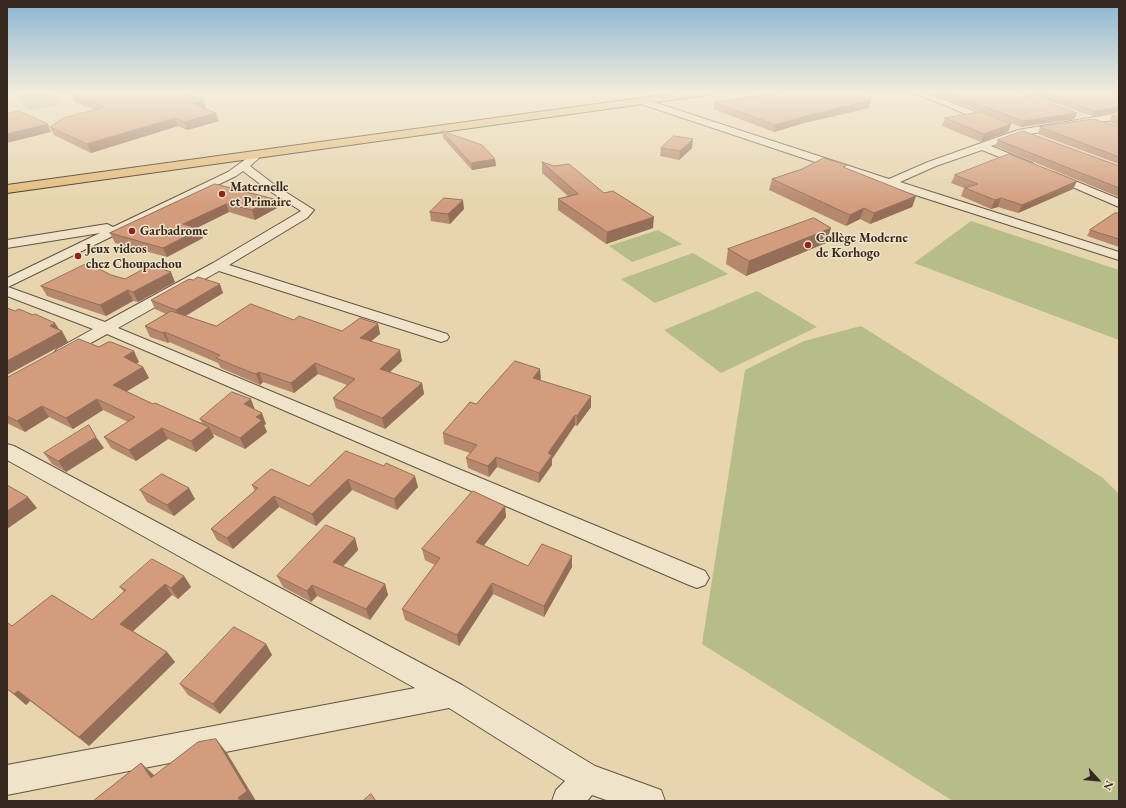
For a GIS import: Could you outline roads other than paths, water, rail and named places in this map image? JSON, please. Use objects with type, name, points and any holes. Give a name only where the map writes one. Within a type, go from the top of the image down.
[{"type":"main road","points":[[7,189],[434,130]]},
{"type":"street","points":[[727,130],[888,183],[1119,256]]},
{"type":"street","points":[[1014,130],[1035,138]]},
{"type":"street","points":[[888,183],[932,164],[1021,132],[1036,130]]},
{"type":"street","points":[[982,146],[1119,203]]},
{"type":"street","points":[[7,283],[232,174],[259,154]]},
{"type":"street","points":[[53,358],[218,266],[303,215],[308,210],[272,188],[244,166]]},
{"type":"street","points":[[7,244],[127,224]]},
{"type":"street","points":[[218,266],[441,337]]},
{"type":"street","points":[[7,291],[106,328],[697,578]]},
{"type":"street","points":[[7,451],[452,694],[587,778],[650,801]]},
{"type":"street","points":[[7,780],[452,694]]},
{"type":"street","points":[[568,801],[587,778]]},
{"type":"place","name":"Maternelle et Primaire","points":[[222,194]]},
{"type":"place","name":"Garbadrome","points":[[132,231]]},
{"type":"place","name":"Collège Moderne de Korhogo","points":[[808,245]]},
{"type":"place","name":"Jeux videos chez Choupachou","points":[[78,256]]}]
